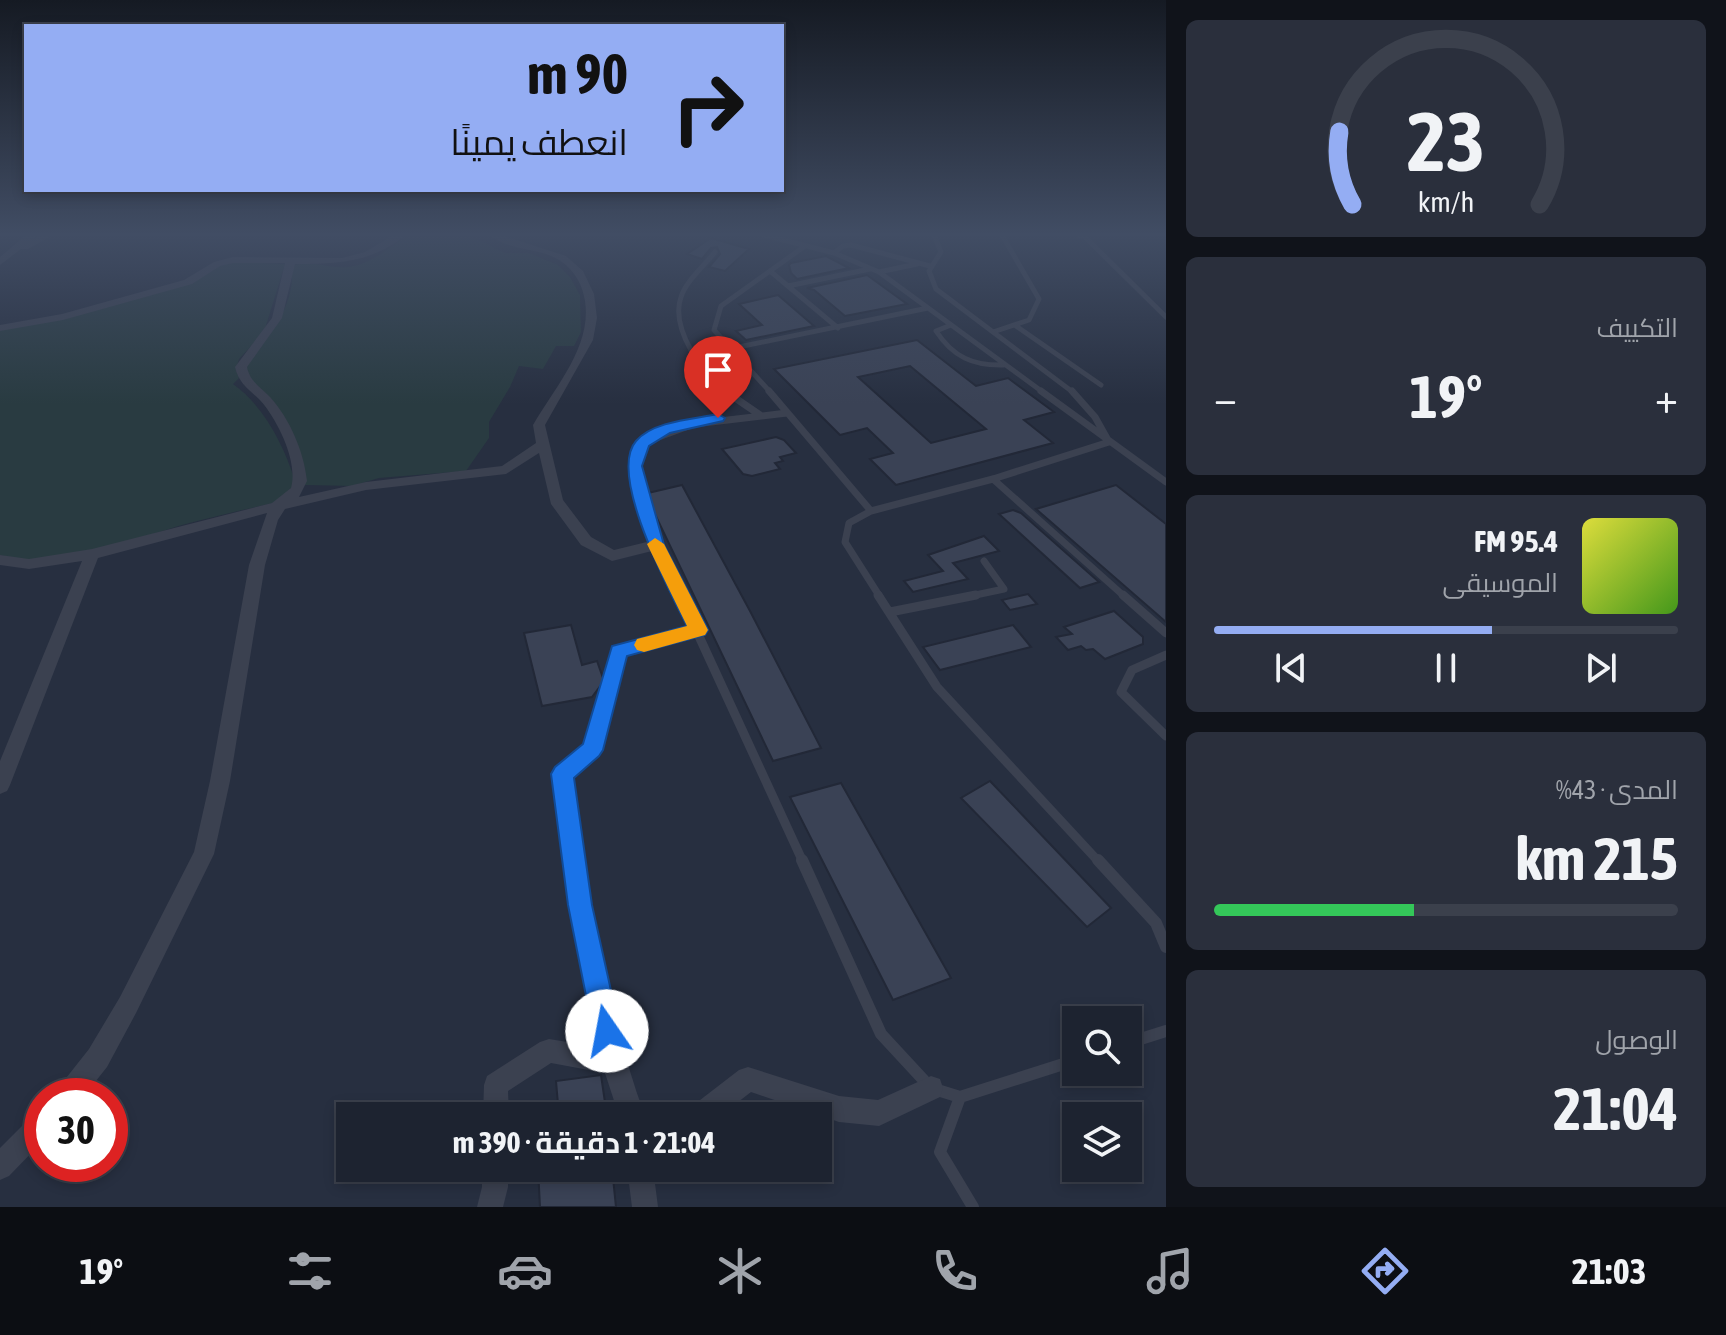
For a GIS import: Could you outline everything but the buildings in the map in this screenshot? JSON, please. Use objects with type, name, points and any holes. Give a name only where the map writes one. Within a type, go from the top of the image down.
[{"type":"street","points":[[0,328],[63,317],[155,291]]},
{"type":"street","points":[[82,1078],[98,1058],[128,1005],[204,854],[220,781],[257,565],[271,519],[279,506],[298,488],[300,478],[296,458],[277,415],[244,380],[241,367],[277,318],[283,291]]},
{"type":"street","points":[[589,291],[589,338],[539,425],[556,501],[586,541],[612,556],[655,545]]},
{"type":"street","points":[[2,564],[29,564],[92,554],[366,486],[506,470],[543,444]]},
{"type":"street","points":[[0,785],[92,554]]},
{"type":"street","points":[[610,689],[592,750],[562,774],[580,905],[613,1062],[627,1102]]},
{"type":"street","points":[[496,1102],[496,1085],[549,1051],[613,1062]]},
{"type":"street","points":[[718,1102],[748,1079],[818,1102]]},
{"type":"street","points":[[832,1107],[879,1113],[931,1088]]},
{"type":"street","points":[[0,1167],[24,1142]]},
{"type":"street","points":[[490,1207],[495,1182]]},
{"type":"street","points":[[642,1182],[645,1207]]},
{"type":"lane","points":[[684,291],[677,318],[701,368],[718,386],[761,415]]},
{"type":"lane","points":[[742,291],[721,306],[714,330],[871,511]]},
{"type":"lane","points":[[794,291],[838,328]]},
{"type":"lane","points":[[905,291],[1166,482]]},
{"type":"lane","points":[[939,291],[1077,395],[1099,421],[1109,442]]},
{"type":"lane","points":[[993,332],[1025,323],[1036,314],[1039,299],[1035,291]]},
{"type":"lane","points":[[1140,291],[1166,317]]},
{"type":"lane","points":[[731,349],[928,308]]},
{"type":"lane","points":[[951,325],[936,331],[946,349],[968,361],[990,366],[1004,364]]},
{"type":"lane","points":[[1016,326],[1101,385]]},
{"type":"lane","points":[[787,413],[718,418],[665,430],[642,443],[634,466],[655,545],[698,630],[881,1034],[931,1088],[960,1097],[1062,1064]]},
{"type":"lane","points":[[1109,442],[993,479],[871,511],[849,523],[845,542],[937,687],[1156,923],[1166,947]]},
{"type":"lane","points":[[993,479],[1166,633]]},
{"type":"lane","points":[[890,612],[1004,589],[984,561]]},
{"type":"lane","points":[[610,689],[619,651],[698,630]]},
{"type":"lane","points":[[1166,655],[1132,670],[1121,692],[1166,736]]},
{"type":"lane","points":[[1142,1039],[1166,1031]]},
{"type":"lane","points":[[960,1097],[940,1152],[973,1207]]},
{"type":"shaded area","points":[[158,291],[277,291],[264,332],[239,359],[236,370],[239,378],[233,384],[263,414],[285,454],[295,481],[287,495],[273,503],[182,525],[116,546],[45,559],[0,555],[0,330]]},
{"type":"shaded area","points":[[290,291],[578,291],[581,332],[574,346],[556,346],[543,369],[519,366],[489,422],[489,438],[466,471],[379,478],[352,486],[305,485],[299,453],[247,381],[244,368],[270,334]]},
{"type":"slow traffic","points":[[644,645],[698,630],[655,544]]},
{"type":"route","points":[[607,1031],[580,905],[562,774],[592,750],[619,651],[698,630],[655,545],[634,466],[642,443],[665,430],[718,418]]}]
